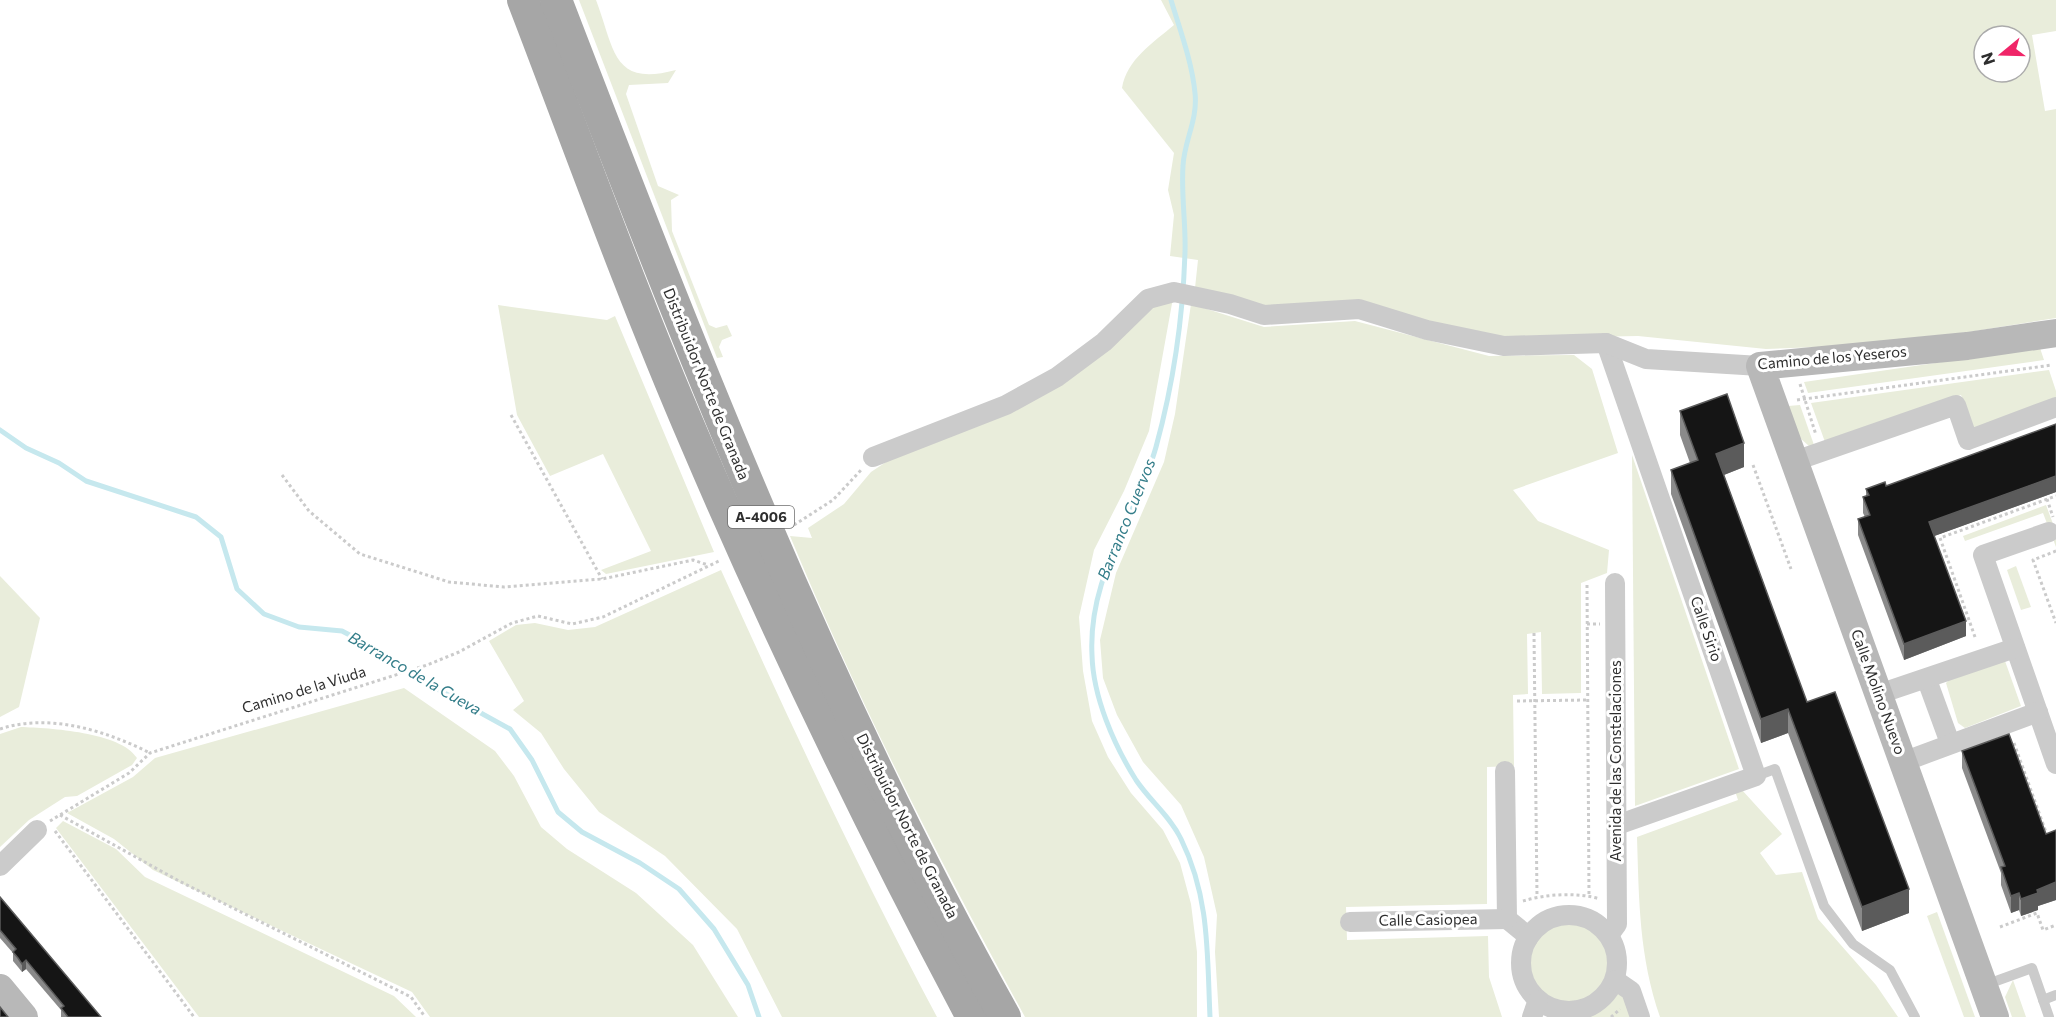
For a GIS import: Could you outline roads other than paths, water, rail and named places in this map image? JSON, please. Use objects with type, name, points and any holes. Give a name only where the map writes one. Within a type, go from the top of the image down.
[{"type":"main road","name":"Distribuidor Norte de Granada","points":[[523,0],[693,435],[769,610],[883,849],[972,1017]]},
{"type":"main road","name":"Distribuidor Norte de Granada","points":[[556,0],[719,418],[796,599],[905,826],[1005,1017]]},
{"type":"street","name":"Camino de los Yeseros","points":[[873,457],[1006,405],[1057,376],[1104,342],[1148,299],[1183,294],[1230,304],[1264,315],[1359,309],[1427,330],[1503,346],[1606,343],[1646,359],[1760,366],[2055,336]]},
{"type":"street","name":"Calle Sirio","points":[[1606,343],[1756,776]]},
{"type":"street","name":"Calle Molino Nuevo","points":[[1760,366],[1995,1017]]},
{"type":"street","points":[[1795,461],[1956,405],[1968,440],[2056,407]]},
{"type":"street","points":[[2052,528],[1983,555],[2056,764]]},
{"type":"street","name":"Avenida de las Constelaciones","points":[[1609,935],[1617,924],[1615,583]]},
{"type":"street","points":[[1879,694],[1927,680],[2015,648]]},
{"type":"street","points":[[1927,680],[1950,743]]},
{"type":"street","points":[[1903,762],[2038,712]]},
{"type":"street","points":[[1505,771],[1507,919],[1529,937]]},
{"type":"street","points":[[1617,825],[1756,776]]},
{"type":"street","points":[[0,866],[43,826]]},
{"type":"street","points":[[1569,915],[1584,917],[1598,924],[1609,935],[1616,949],[1618,965],[1615,980],[1596,1004],[1582,1010],[1566,1012],[1551,1008],[1535,1008],[1523,977],[1522,956],[1529,937],[1540,926],[1553,918],[1569,915]]},
{"type":"street","name":"Calle Casiopea","points":[[1350,922],[1507,919]]},
{"type":"street","points":[[1615,980],[1631,991],[1640,1017]]},
{"type":"street","points":[[0,988],[24,1017]]},
{"type":"lane","points":[[1756,776],[1775,769],[1824,906],[1853,944],[1890,970],[1915,1017]]},
{"type":"lane","points":[[1984,985],[2031,968],[2049,1017]]},
{"type":"lane","points":[[2043,1000],[2056,995]]},
{"type":"waterway","name":"Barranco Cuervos","points":[[1171,0],[1185,46],[1195,93],[1195,112],[1183,166],[1185,252],[1179,326],[1172,375],[1156,447],[1097,599],[1092,655],[1096,687],[1106,720],[1120,752],[1136,780],[1176,831],[1190,861],[1197,883],[1205,927],[1210,1017]]},
{"type":"waterway","name":"Barranco de la Cueva","points":[[0,430],[26,448],[59,463],[86,481],[196,517],[221,537],[237,589],[264,614],[299,627],[342,631],[382,652],[430,685],[510,729],[532,760],[558,812],[582,832],[640,863],[679,889],[714,929],[748,985],[759,1017]]}]
